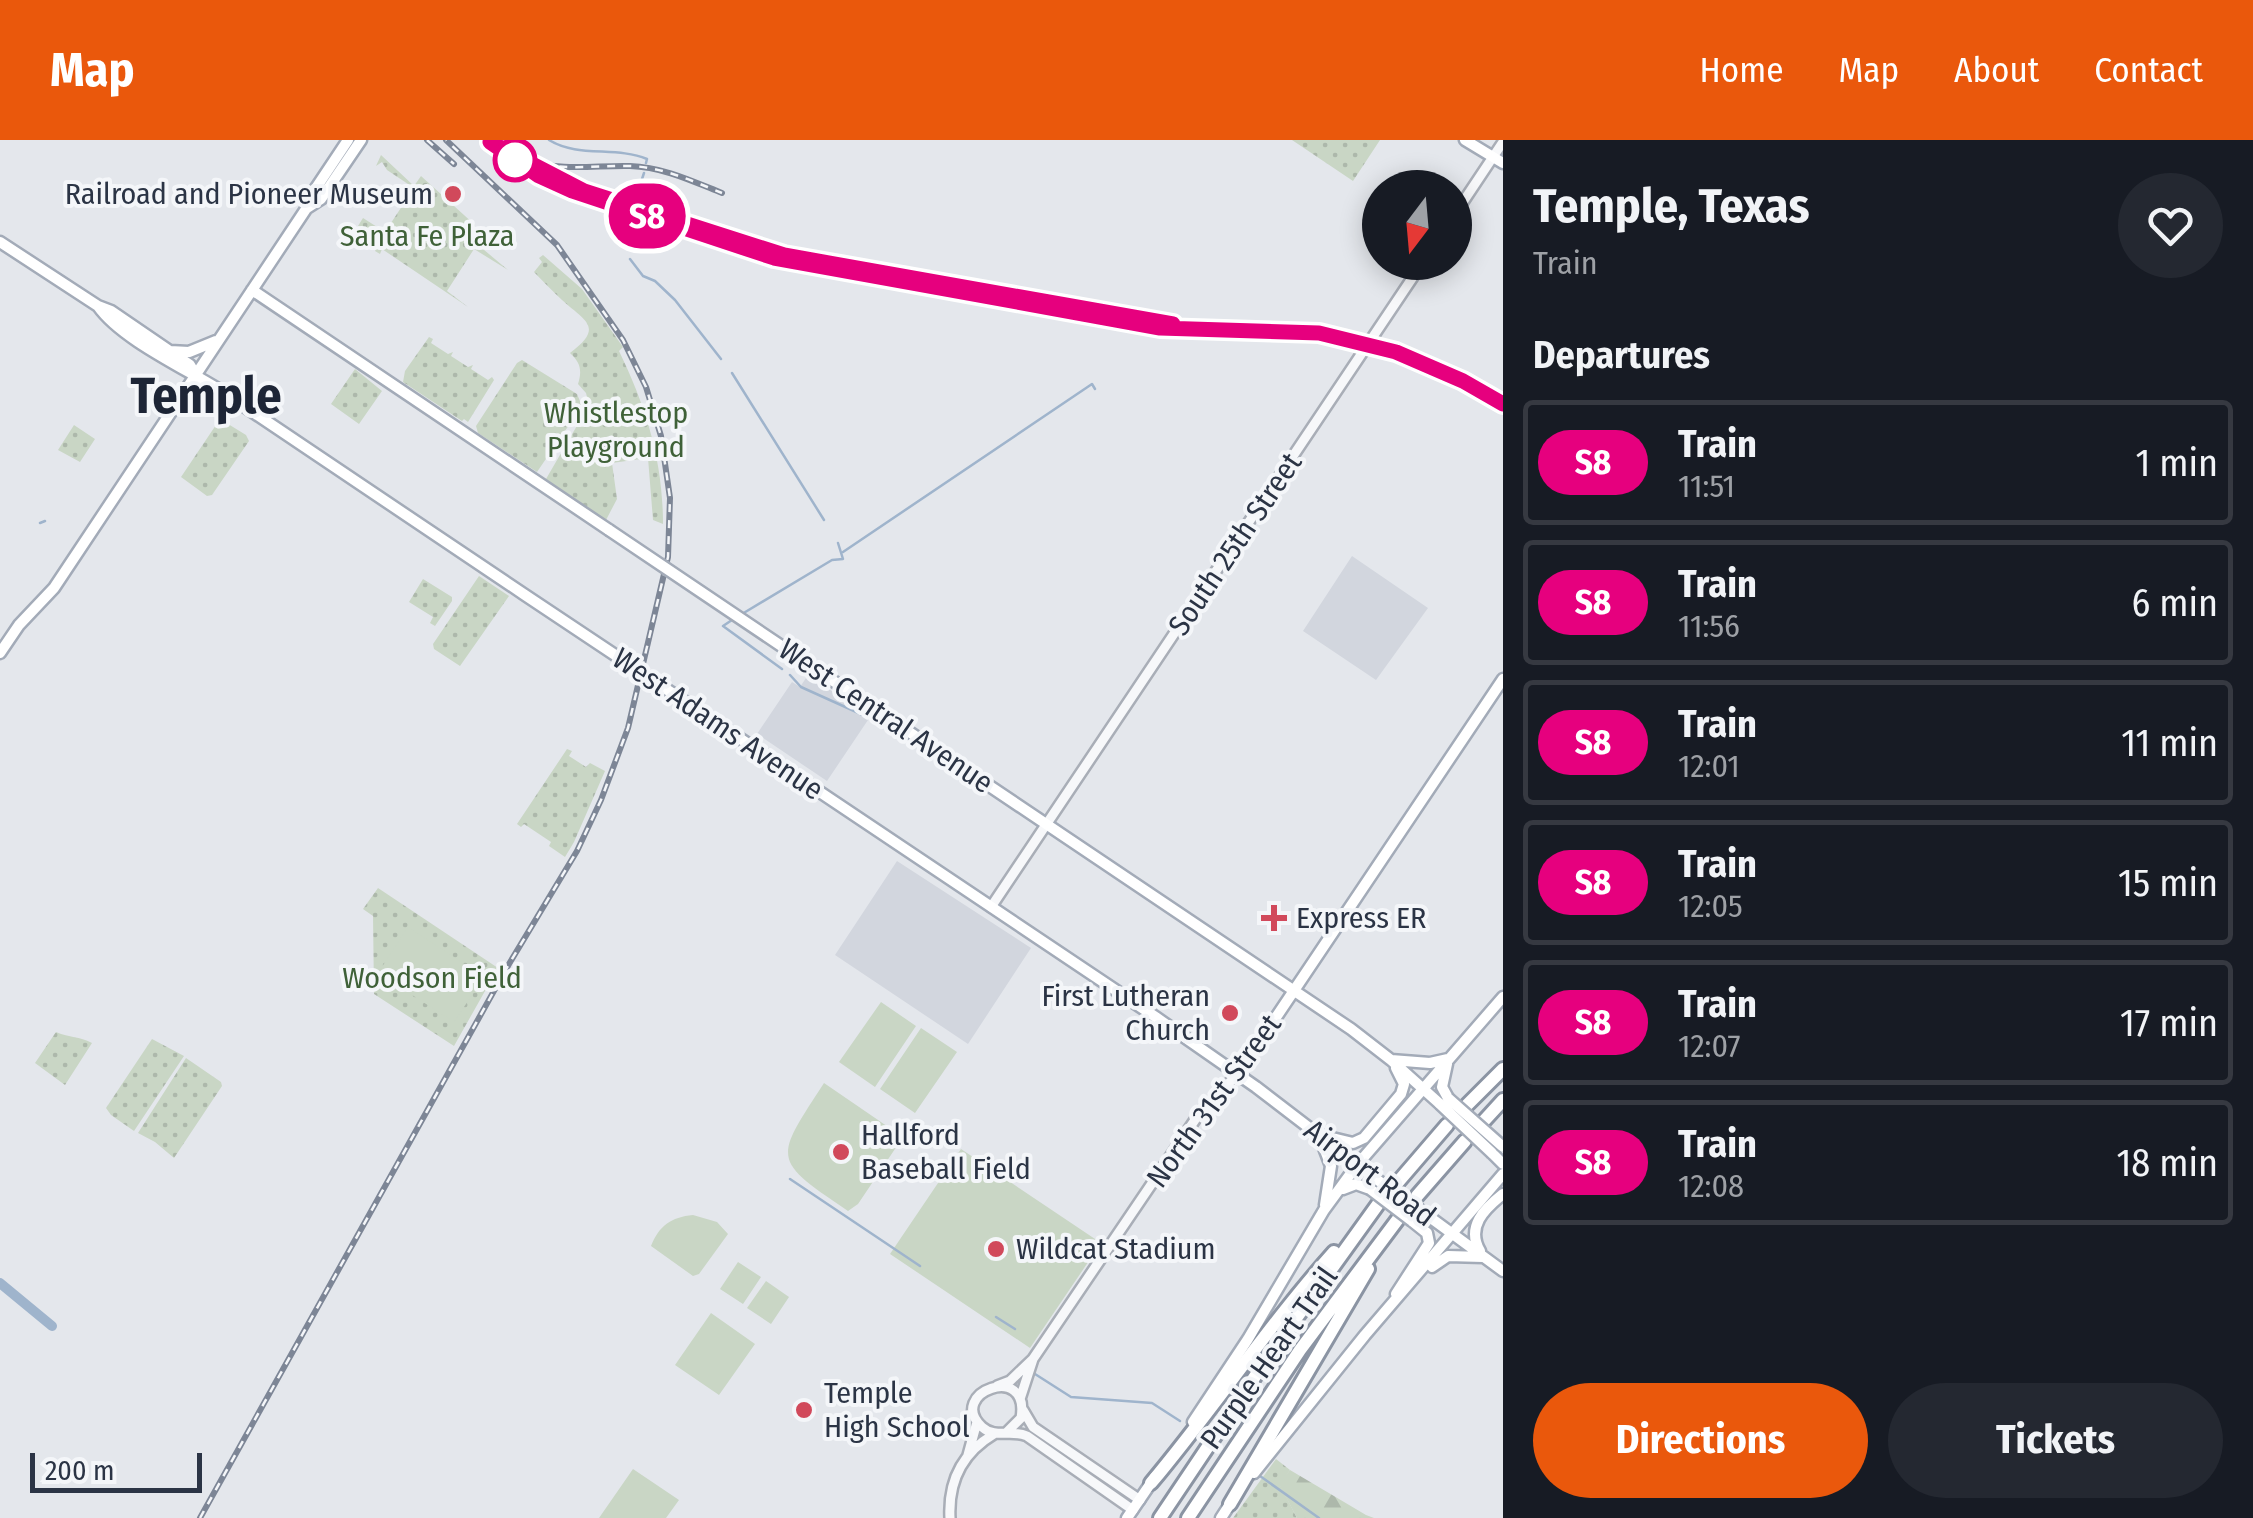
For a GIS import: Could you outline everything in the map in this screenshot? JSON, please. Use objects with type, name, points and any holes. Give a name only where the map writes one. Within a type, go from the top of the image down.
[{"type":"highway","points":[[1465,1107],[1503,1069]]},
{"type":"highway","points":[[1482,1122],[1503,1100]]},
{"type":"highway","points":[[1398,1182],[1447,1125]]},
{"type":"highway","points":[[1418,1203],[1465,1141]]},
{"type":"highway","name":"Purple Heart Trail","points":[[1151,1483],[1206,1418],[1294,1298],[1379,1203],[1266,1360],[1160,1518]]},
{"type":"highway","name":"Purple Heart Trail","points":[[1188,1518],[1300,1350],[1386,1232],[1406,1218]]},
{"type":"highway","points":[[1230,1504],[1347,1309],[1386,1232]]},
{"type":"main road","points":[[0,653],[19,625],[54,588],[306,208],[321,199],[347,148],[361,140]]},
{"type":"main road","points":[[1465,140],[1500,163]]},
{"type":"main road","name":"West Adams Avenue","points":[[0,242],[98,306],[112,311],[191,366],[196,374]]},
{"type":"main road","name":"West Central Avenue","points":[[252,290],[1392,1060],[1499,1148],[1503,1164]]},
{"type":"main road","name":"West Adams Avenue","points":[[98,306],[106,318],[196,374],[1238,1074]]},
{"type":"main road","points":[[170,351],[190,352],[221,338]]},
{"type":"main road","name":"North 31st Street","points":[[1238,1074],[1503,679]]},
{"type":"main road","points":[[1133,1509],[1248,1339],[1324,1210],[1357,1166],[1503,997]]},
{"type":"main road","points":[[1392,1060],[1430,1063],[1449,1058]]},
{"type":"main road","points":[[1444,1101],[1442,1087],[1449,1058]]},
{"type":"main road","points":[[1318,1134],[1353,1143],[1364,1138],[1401,1094],[1402,1078],[1392,1060]]},
{"type":"main road","name":"Airport Road","points":[[1238,1074],[1318,1134],[1373,1184],[1418,1203],[1503,1271]]},
{"type":"main road","points":[[1318,1134],[1332,1166],[1324,1210]]},
{"type":"main road","points":[[1221,1518],[1392,1304],[1503,1174]]},
{"type":"main road","points":[[1338,1192],[1356,1184],[1373,1184],[1406,1218],[1427,1233],[1429,1243],[1402,1281],[1392,1304]]},
{"type":"main road","points":[[1483,1257],[1473,1239],[1474,1229],[1503,1194]]},
{"type":"main road","points":[[1392,1304],[1407,1298],[1438,1261],[1454,1255],[1483,1257]]},
{"type":"street","points":[[1472,195],[1500,163],[1503,142]]},
{"type":"street","name":"South 25th Street","points":[[990,907],[1410,280]]},
{"type":"street","name":"North 31st Street","points":[[997,1386],[1010,1381],[1032,1360],[1201,1111],[1238,1074]]},
{"type":"street","name":"North 31st Street","points":[[1021,1404],[1020,1392],[1032,1360]]},
{"type":"street","points":[[950,1518],[949,1498],[958,1469],[968,1454],[977,1398],[997,1386],[1012,1390],[1033,1427],[1133,1509]]},
{"type":"street","points":[[968,1454],[1017,1424],[1021,1404]]},
{"type":"street","points":[[976,1419],[983,1428],[1027,1436],[1133,1509]]},
{"type":"shaded area","points":[[1352,556],[1428,608],[1376,680],[1303,631]]},
{"type":"shaded area","points":[[808,675],[870,717],[827,781],[757,734],[792,682],[800,687]]},
{"type":"shaded area","points":[[897,861],[1031,948],[968,1044],[835,955]]},
{"type":"green space","points":[[1292,140],[1380,140],[1353,181]]},
{"type":"green space","name":"Santa Fe Plaza","points":[[381,155],[414,186],[421,176],[475,225],[472,229],[480,237],[477,244],[508,270],[474,249],[447,291],[468,307],[382,249],[380,254],[375,251],[380,241],[358,226],[363,218],[385,232],[414,188],[387,170],[382,162],[376,166]]},
{"type":"green space","name":"Whistlestop Playground","points":[[543,255],[582,289],[623,347],[619,351],[645,413],[656,456],[663,524],[653,520],[648,458],[612,463],[617,499],[606,520],[546,479],[589,405],[578,384],[578,364],[570,353],[589,330],[584,319],[534,272]]},
{"type":"green space","points":[[429,337],[433,339],[431,343],[448,354],[453,352],[451,356],[494,380],[468,422],[403,382],[405,371]]},
{"type":"green space","points":[[522,360],[577,394],[582,406],[537,472],[478,433],[476,426]]},
{"type":"green space","points":[[355,369],[382,391],[359,424],[331,404]]},
{"type":"green space","points":[[220,419],[249,441],[212,495],[207,496],[181,477]]},
{"type":"green space","points":[[74,425],[95,439],[80,462],[58,450]]},
{"type":"green space","points":[[479,576],[509,596],[460,666],[434,649],[433,644]]},
{"type":"green space","points":[[423,579],[452,597],[435,626],[430,623],[433,617],[409,602]]},
{"type":"green space","points":[[567,749],[572,751],[569,756],[586,767],[590,763],[605,771],[565,857],[549,846],[551,842],[524,824],[517,824]]},
{"type":"green space","name":"Woodson Field","points":[[378,888],[498,968],[454,1046],[374,994],[373,916],[363,909]]},
{"type":"green space","name":"Woodson Field","points":[[408,927],[484,977],[454,1022],[378,973]]},
{"type":"green space","points":[[881,1002],[916,1026],[875,1087],[839,1062]]},
{"type":"green space","points":[[921,1028],[957,1052],[915,1113],[880,1089]]},
{"type":"green space","points":[[56,1032],[92,1043],[65,1085],[35,1063]]},
{"type":"green space","points":[[152,1039],[184,1056],[134,1131],[106,1108]]},
{"type":"green space","points":[[186,1058],[222,1086],[174,1158],[138,1133]]},
{"type":"green space","name":"Hallford Baseball Field","points":[[824,1083],[897,1133],[899,1143],[858,1204],[848,1211],[805,1180],[788,1156],[796,1128]]},
{"type":"green space","name":"Wildcat Stadium","points":[[961,1149],[1101,1243],[1030,1348],[890,1254]]},
{"type":"green space","points":[[693,1215],[717,1222],[728,1234],[699,1274],[693,1276],[651,1246],[667,1224]]},
{"type":"green space","points":[[738,1262],[761,1277],[743,1304],[720,1289]]},
{"type":"green space","points":[[766,1281],[789,1297],[771,1324],[747,1308]]},
{"type":"green space","points":[[711,1313],[755,1344],[719,1395],[675,1365]]},
{"type":"green space","points":[[1276,1459],[1290,1470],[1280,1485],[1297,1518],[1233,1518]]},
{"type":"green space","points":[[633,1469],[679,1500],[666,1518],[599,1518]]},
{"type":"green space","points":[[1290,1470],[1374,1518],[1297,1518],[1279,1484]]},
{"type":"waterway","points":[[549,140],[572,149],[635,155],[647,159],[646,163]]},
{"type":"waterway","points":[[641,201],[643,193],[639,188],[644,173]]},
{"type":"waterway","points":[[630,259],[643,276],[655,281],[675,300],[721,359]]},
{"type":"waterway","points":[[732,373],[824,520]]},
{"type":"waterway","points":[[843,552],[1092,384],[1095,389]]},
{"type":"waterway","points":[[40,523],[45,521]]},
{"type":"waterway","points":[[742,614],[832,560],[843,559],[838,543]]},
{"type":"waterway","points":[[735,618],[723,626],[782,669]]},
{"type":"waterway","points":[[790,675],[801,687],[863,715]]},
{"type":"waterway","points":[[790,1179],[920,1266]]},
{"type":"waterway","points":[[0,1283],[52,1326]]},
{"type":"waterway","points":[[996,1317],[1015,1329]]},
{"type":"waterway","points":[[1035,1374],[1071,1397],[1152,1403],[1180,1421]]},
{"type":"waterway","points":[[1260,1476],[1319,1518]]},
{"type":"railway","points":[[427,140],[454,164]]},
{"type":"railway","points":[[200,1518],[509,964],[577,851],[628,728],[668,557],[670,498],[661,436],[646,387],[623,340],[557,245],[446,140]]},
{"type":"railway","points":[[487,140],[539,176],[572,191],[774,258],[1160,328],[1319,333],[1396,352],[1463,381],[1503,404]]},
{"type":"railway","points":[[528,160],[566,167],[654,169],[722,193]]},
{"type":"train","name":"S8","points":[[1173,324],[784,255],[584,191],[490,142],[539,176],[572,191],[774,258],[1160,328],[1319,333],[1369,343],[1463,381],[1503,404]]},
{"type":"place","name":"Railroad and Pioneer Museum","points":[[453,194]]},
{"type":"place","name":"Express ER","points":[[1274,918]]},
{"type":"place","name":"First Lutheran Church","points":[[1230,1013]]},
{"type":"place","name":"Hallford Baseball Field","points":[[841,1152]]},
{"type":"place","name":"Wildcat Stadium","points":[[996,1249]]},
{"type":"place","name":"Temple High School","points":[[804,1410]]},
{"type":"district","name":"Temple","points":[[206,395]]}]
